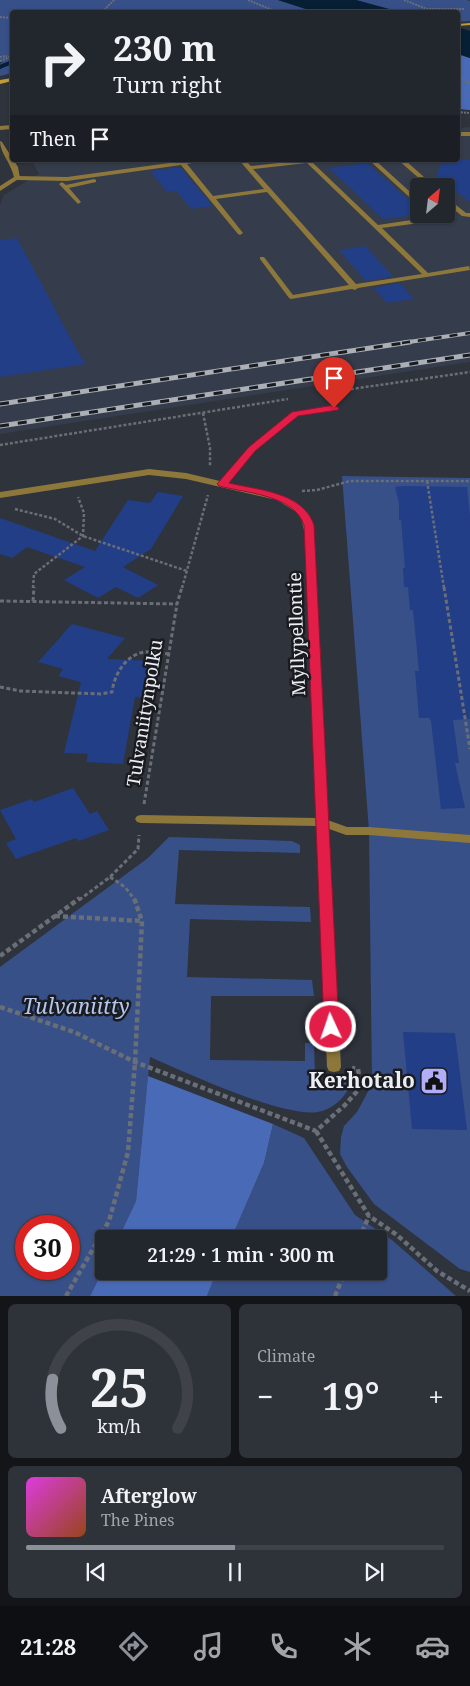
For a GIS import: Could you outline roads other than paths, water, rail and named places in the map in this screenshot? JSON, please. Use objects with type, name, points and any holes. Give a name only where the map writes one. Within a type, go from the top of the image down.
[{"type":"street","points":[[0,142],[10,158]]},
{"type":"street","points":[[12,162],[17,178]]},
{"type":"street","points":[[2,187],[17,178],[58,179],[190,162]]},
{"type":"street","points":[[244,162],[355,288]]},
{"type":"street","points":[[249,168],[300,162]]},
{"type":"street","points":[[309,162],[427,275]]},
{"type":"street","points":[[374,162],[410,196]]},
{"type":"street","points":[[403,162],[422,178]]},
{"type":"street","points":[[183,163],[240,233]]},
{"type":"street","points":[[65,187],[91,182],[116,172]]},
{"type":"street","points":[[58,179],[78,202]]},
{"type":"street","points":[[211,198],[269,190]]},
{"type":"street","points":[[455,207],[464,215],[470,216]]},
{"type":"street","points":[[377,227],[410,222]]},
{"type":"street","points":[[262,258],[291,297],[469,268]]},
{"type":"street","points":[[222,484],[252,449],[295,414],[334,408]]},
{"type":"street","name":"Myllypellontie","points":[[0,495],[149,472],[166,473],[280,498],[293,504],[306,515],[309,525],[334,1067]]},
{"type":"street","points":[[141,819],[322,822],[346,831],[470,839]]},
{"type":"waterway","points":[[0,67],[10,63]]},
{"type":"railway","points":[[402,343],[470,333]]},
{"type":"railway","points":[[0,404],[410,342]]},
{"type":"railway","points":[[0,426],[470,355]]},
{"type":"place","name":"Kerhotalo","points":[[434,1081]]},
{"type":"park label","name":"Tulvaniitty","points":[[76,1007]]}]
